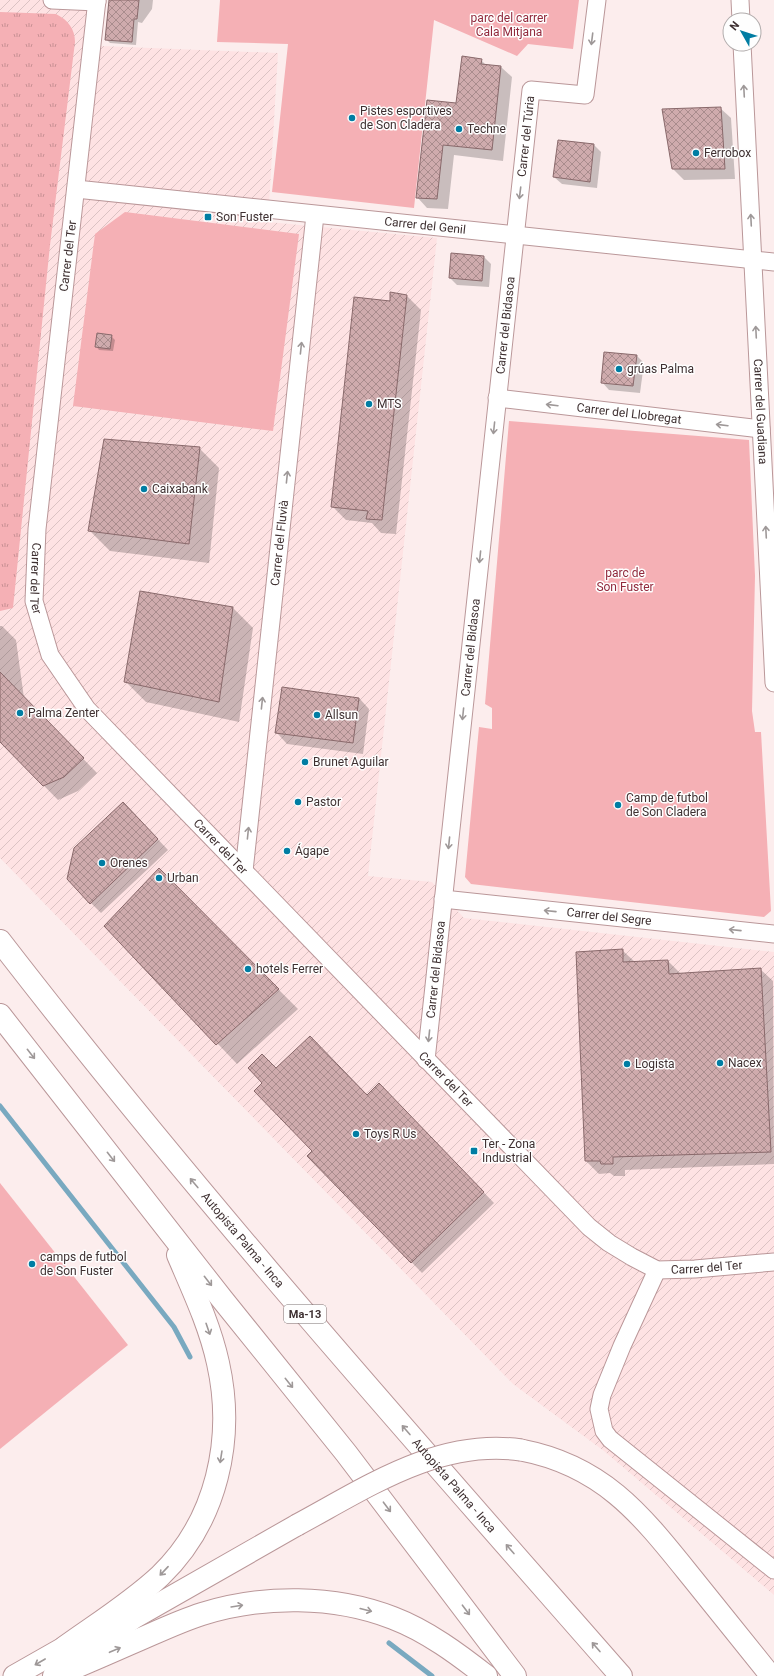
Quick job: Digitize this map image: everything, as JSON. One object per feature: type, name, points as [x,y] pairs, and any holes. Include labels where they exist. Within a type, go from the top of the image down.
[{"type":"highway","name":"Autopista Palma - Inca","points":[[0,941],[172,1157],[281,1287],[622,1676]]},
{"type":"highway","points":[[0,1015],[346,1453],[515,1676]]},
{"type":"highway","points":[[65,1647],[134,1598],[164,1571],[192,1535],[203,1516],[216,1483],[223,1442],[224,1421],[224,1400],[218,1362],[201,1308],[167,1228]]},
{"type":"highway","points":[[52,1676],[198,1616],[226,1608],[280,1600],[308,1601],[346,1606],[376,1612],[395,1618],[432,1638],[486,1676]]},
{"type":"street","points":[[52,0],[97,1]]},
{"type":"street","name":"Carrer del Túria","points":[[515,236],[531,90],[585,95],[597,0]]},
{"type":"street","points":[[740,0],[741,12]]},
{"type":"street","name":"Carrer del Ter","points":[[97,1],[37,529],[34,601],[50,655],[87,709],[589,1227],[609,1243],[657,1270],[695,1269],[774,1262]]},
{"type":"street","points":[[742,52],[753,259]]},
{"type":"street","name":"Carrer del Genil","points":[[76,189],[774,262]]},
{"type":"street","name":"Carrer del Fluvià","points":[[244,872],[315,215]]},
{"type":"street","name":"Carrer del Bidasoa","points":[[426,1060],[515,236]]},
{"type":"street","name":"Carrer del Guadiana","points":[[753,259],[761,429],[768,465],[774,683]]},
{"type":"street","name":"Carrer del Llobregat","points":[[497,398],[761,429]]},
{"type":"street","name":"Carrer del Segre","points":[[443,899],[774,934]]},
{"type":"street","points":[[657,1270],[622,1346],[602,1395],[599,1409],[604,1431],[610,1439],[774,1570]]},
{"type":"street","points":[[52,1676],[134,1618],[374,1483],[427,1460],[453,1452],[479,1448],[504,1448],[521,1450],[546,1456],[580,1470],[602,1482],[624,1500],[650,1527],[771,1676]]},
{"type":"street","points":[[14,1676],[65,1647],[134,1618]]},
{"type":"shaded area","name":"Son Fuster","points":[[0,0],[101,0],[101,46],[278,53],[268,222],[437,238],[368,876],[432,882],[464,918],[774,952],[774,1595],[604,1451],[513,1384],[0,858]]},
{"type":"green space","name":"Pistes esportives de Son Cladera","points":[[220,0],[579,0],[573,49],[528,44],[517,56],[434,20],[414,208],[272,192],[288,44],[217,42]]},
{"type":"green space","points":[[0,12],[56,14],[70,25],[74,33],[75,42],[50,245],[13,608],[0,611]]},
{"type":"green space","points":[[125,212],[299,234],[273,431],[73,406],[95,234]]},
{"type":"green space","name":"parc de Son Fuster","points":[[509,421],[749,440],[755,576],[752,711],[755,732],[761,732],[771,911],[764,917],[471,884],[465,877],[479,727],[492,729],[492,708],[485,704]]},
{"type":"green space","name":"camps de futbol de Son Fuster","points":[[0,1183],[128,1345],[0,1449]]},
{"type":"building","points":[[109,0],[139,0],[137,19],[134,19],[132,42],[105,40]]},
{"type":"building","name":"Techne","points":[[462,56],[482,59],[481,64],[501,66],[492,150],[443,145],[437,199],[416,198],[427,100],[456,103]]},
{"type":"building","name":"Ferrobox","points":[[721,107],[725,169],[672,169],[662,109]]},
{"type":"building","points":[[558,140],[594,144],[590,182],[553,177]]},
{"type":"building","points":[[451,253],[484,256],[482,281],[449,278]]},
{"type":"building","name":"MTS","points":[[390,292],[407,295],[382,520],[366,519],[368,511],[331,507],[354,297],[390,301]]},
{"type":"building","points":[[97,333],[112,335],[110,349],[95,347]]},
{"type":"building","name":"grúas Palma","points":[[604,352],[637,355],[633,386],[601,383]]},
{"type":"building","points":[[104,439],[200,447],[189,544],[88,531]]},
{"type":"building","points":[[140,591],[233,607],[219,702],[124,682]]},
{"type":"building","name":"Palma Zenter","points":[[0,672],[84,758],[64,777],[43,786],[0,742]]},
{"type":"building","name":"Allsun","points":[[282,687],[359,698],[353,743],[275,733]]},
{"type":"building","name":"Orenes","points":[[123,802],[158,839],[90,904],[67,879],[74,848]]},
{"type":"building","points":[[159,868],[279,989],[216,1045],[104,926]]},
{"type":"building","points":[[623,949],[623,962],[668,960],[669,974],[761,968],[771,1152],[613,1157],[613,1164],[601,1164],[600,1161],[585,1161],[576,952]]},
{"type":"building","points":[[310,1036],[367,1095],[379,1083],[484,1192],[411,1263],[307,1156],[312,1151],[254,1091],[262,1083],[248,1068],[262,1054],[276,1068]]},
{"type":"waterway","points":[[0,1106],[174,1327],[190,1357]]},
{"type":"waterway","points":[[389,1643],[432,1676]]},
{"type":"place","name":"Pistes esportives de Son Cladera","points":[[352,118]]},
{"type":"place","name":"Techne","points":[[459,129]]},
{"type":"place","name":"Ferrobox","points":[[696,153]]},
{"type":"place","name":"Son Fuster","points":[[208,217]]},
{"type":"place","name":"grúas Palma","points":[[619,369]]},
{"type":"place","name":"MTS","points":[[369,404]]},
{"type":"place","name":"Caixabank","points":[[144,489]]},
{"type":"place","name":"Palma Zenter","points":[[20,713]]},
{"type":"place","name":"Allsun","points":[[317,715]]},
{"type":"place","name":"Brunet Aguilar","points":[[305,762]]},
{"type":"place","name":"Pastor","points":[[298,802]]},
{"type":"place","name":"Camp de futbol de Son Cladera","points":[[618,805]]},
{"type":"place","name":"Ágape","points":[[287,851]]},
{"type":"place","name":"Orenes","points":[[102,863]]},
{"type":"place","name":"Urban","points":[[159,878]]},
{"type":"place","name":"hotels Ferrer","points":[[248,969]]},
{"type":"place","name":"Nacex","points":[[720,1063]]},
{"type":"place","name":"Logista","points":[[627,1064]]},
{"type":"place","name":"Toys R Us","points":[[356,1134]]},
{"type":"place","name":"Ter - Zona Industrial","points":[[474,1151]]},
{"type":"place","name":"camps de futbol de Son Fuster","points":[[32,1264]]},
{"type":"park label","name":"parc del carrer Cala Mitjana","points":[[509,25]]}]
